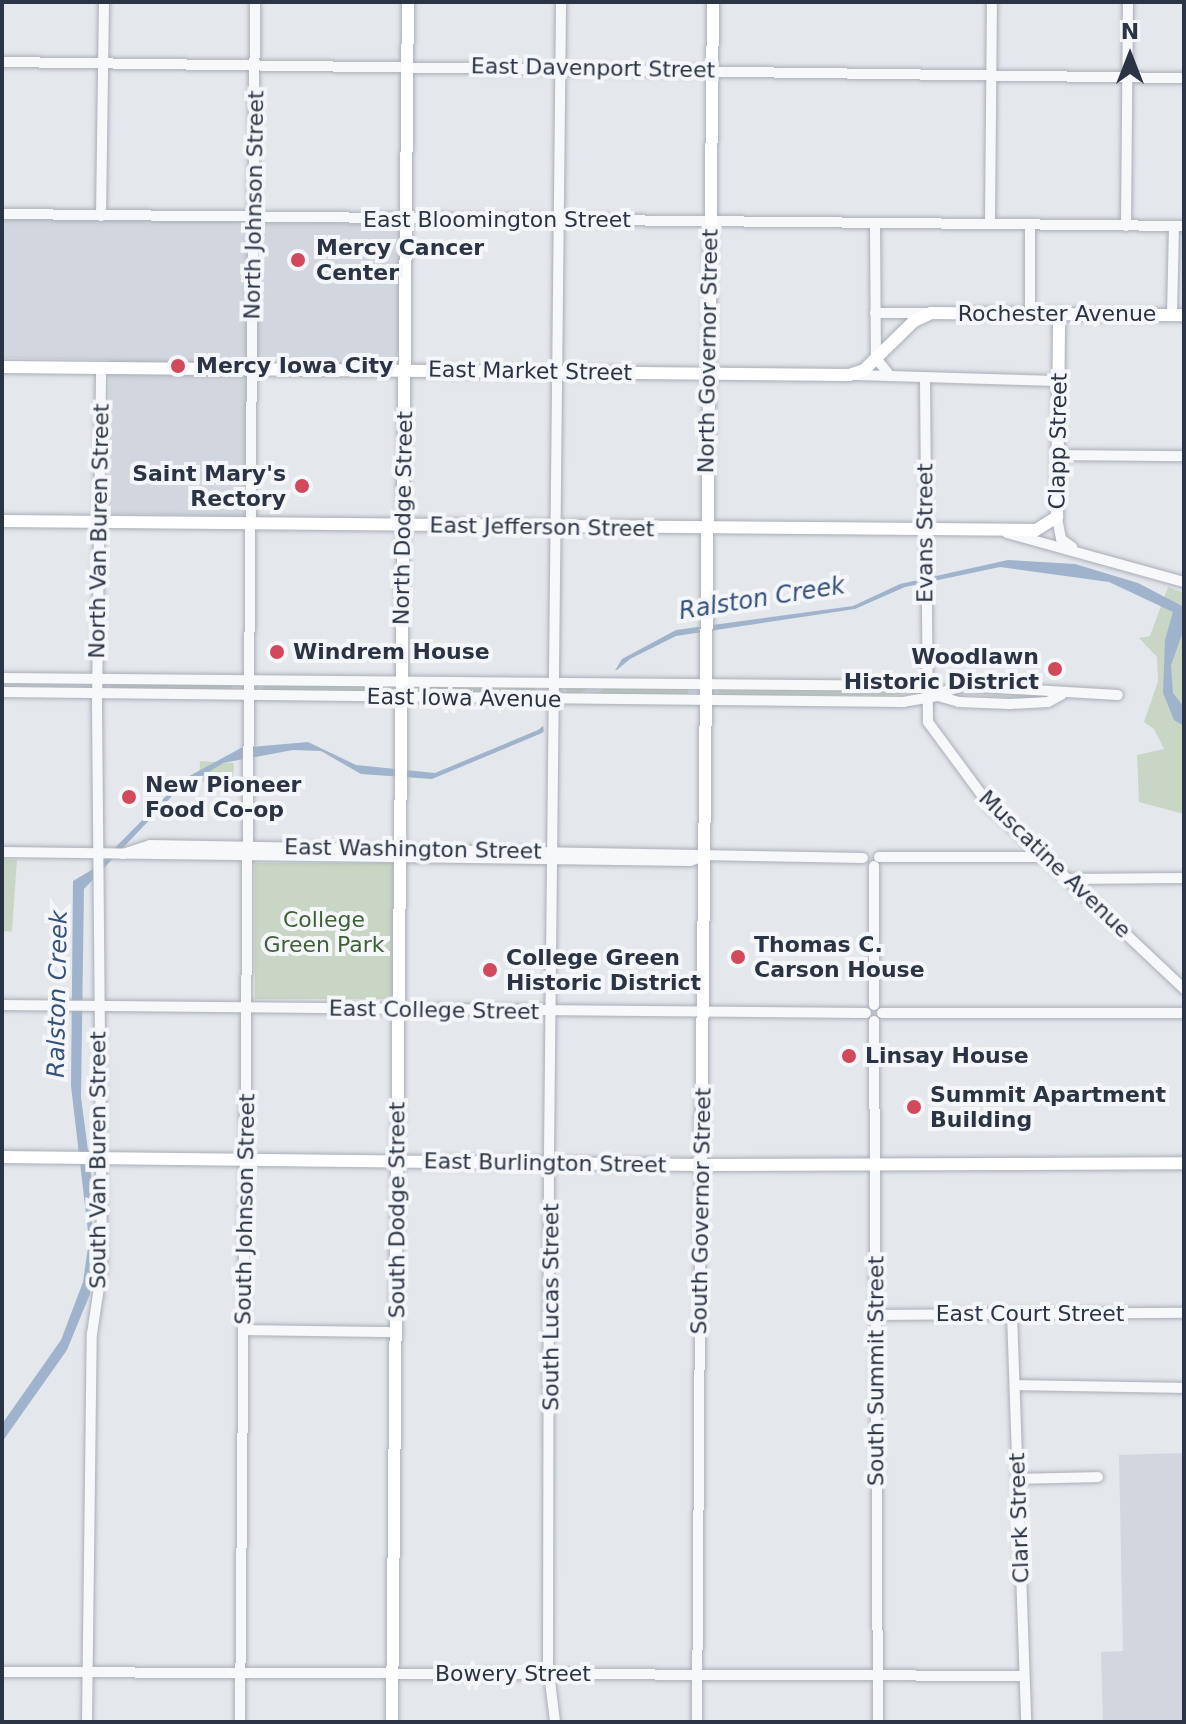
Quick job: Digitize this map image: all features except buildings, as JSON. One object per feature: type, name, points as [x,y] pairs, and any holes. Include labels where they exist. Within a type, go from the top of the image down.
[{"type":"main road","name":"North Dodge Street","points":[[401,697],[408,2]]},
{"type":"main road","name":"North Governor Street","points":[[705,701],[713,2]]},
{"type":"main road","name":"Rochester Avenue","points":[[849,375],[876,360],[914,321],[931,313],[1178,314]]},
{"type":"main road","name":"Clapp Street","points":[[1057,518],[1059,314]]},
{"type":"main road","name":"East Market Street","points":[[2,367],[849,375]]},
{"type":"main road","name":"East Jefferson Street","points":[[2,521],[985,531],[1036,530],[1057,518]]},
{"type":"main road","name":"South Dodge Street","points":[[392,1722],[401,697]]},
{"type":"main road","name":"South Governor Street","points":[[701,1165],[705,701]]},
{"type":"main road","name":"East Burlington Street","points":[[2,1157],[701,1165],[1184,1163]]},
{"type":"street","points":[[101,216],[104,2]]},
{"type":"street","name":"North Johnson Street","points":[[250,696],[255,2]]},
{"type":"street","name":"South Lucas Street","points":[[555,1722],[550,1674],[550,1011],[561,2]]},
{"type":"street","points":[[990,224],[992,2]]},
{"type":"street","points":[[1126,226],[1128,2]]},
{"type":"street","name":"East Davenport Street","points":[[2,62],[991,72],[1184,78]]},
{"type":"street","name":"East Bloomington Street","points":[[2,214],[1179,226]]},
{"type":"street","points":[[875,224],[876,360],[882,371],[904,378]]},
{"type":"street","points":[[1030,224],[1030,314]]},
{"type":"street","points":[[1178,314],[1179,226]]},
{"type":"street","name":"Rochester Avenue","points":[[875,313],[931,313]]},
{"type":"street","name":"North Van Buren Street","points":[[97,694],[101,367]]},
{"type":"street","name":"East Market Street","points":[[849,375],[925,380],[1059,381]]},
{"type":"street","name":"Evans Street","points":[[925,380],[925,686]]},
{"type":"street","points":[[1058,455],[1184,456]]},
{"type":"street","name":"Clapp Street","points":[[1057,518],[1061,539],[1085,552]]},
{"type":"street","name":"East Jefferson Street","points":[[985,531],[1085,552],[1184,582]]},
{"type":"street","name":"East Iowa Avenue","points":[[2,678],[925,686],[939,693],[963,686],[1061,695]]},
{"type":"street","name":"Muscatine Avenue","points":[[925,686],[925,702],[936,736],[990,806],[1184,989]]},
{"type":"street","name":"East Iowa Avenue","points":[[2,692],[925,702],[938,696],[970,703],[1034,703],[1061,695]]},
{"type":"street","name":"South Van Buren Street","points":[[87,1722],[92,1334],[102,1267],[93,1158],[93,1006],[101,856],[97,694]]},
{"type":"street","points":[[1061,695],[1118,695]]},
{"type":"street","name":"South Johnson Street","points":[[240,1722],[250,696]]},
{"type":"street","name":"East Washington Street","points":[[2,852],[101,856],[123,854],[150,845],[249,852],[863,858],[876,862]]},
{"type":"street","points":[[876,862],[1043,857]]},
{"type":"street","name":"South Summit Street","points":[[876,862],[878,1722]]},
{"type":"street","points":[[1067,879],[1184,878]]},
{"type":"street","name":"East College Street","points":[[7,1005],[702,1013],[1184,1013]]},
{"type":"street","name":"South Governor Street","points":[[697,1722],[701,1165]]},
{"type":"street","name":"East Court Street","points":[[876,1315],[1184,1313]]},
{"type":"street","name":"Clark Street","points":[[1012,1314],[1026,1722]]},
{"type":"street","points":[[244,1330],[396,1332]]},
{"type":"street","points":[[1015,1385],[1184,1388]]},
{"type":"street","points":[[1018,1479],[1098,1477]]},
{"type":"street","name":"Bowery Street","points":[[2,1672],[1024,1676]]},
{"type":"shaded area","name":"Mercy Iowa City","points":[[2,217],[403,224],[401,367],[247,365],[244,516],[107,514],[110,360],[2,358]]},
{"type":"shaded area","points":[[1184,1453],[1184,1722],[1103,1722],[1101,1652],[1123,1651],[1119,1455]]},
{"type":"green space","points":[[1168,587],[1184,593],[1184,814],[1139,802],[1137,755],[1164,749],[1154,729],[1144,722],[1158,681],[1157,657],[1139,638],[1150,636]]},
{"type":"green space","points":[[111,684],[232,684],[232,691],[111,689]]},
{"type":"green space","points":[[264,684],[384,686],[384,691],[263,690]]},
{"type":"green space","points":[[415,685],[536,687],[536,692],[415,692]]},
{"type":"green space","points":[[567,687],[688,689],[688,694],[567,694]]},
{"type":"green space","points":[[719,688],[902,688],[902,695],[719,695]]},
{"type":"green space","points":[[200,761],[234,763],[233,783],[199,781]]},
{"type":"green space","points":[[2,859],[17,860],[12,932],[2,931]]},
{"type":"green space","name":"College Green Park","points":[[255,863],[393,863],[393,999],[255,999]]},
{"type":"water","name":"Ralston Creek","points":[[1008,560],[1075,564],[1138,583],[1184,607],[1184,629],[1171,665],[1173,693],[1184,707],[1184,726],[1174,720],[1163,693],[1165,640],[1173,612],[1109,582],[1000,567],[905,587],[855,609],[676,636],[630,659],[542,733],[432,779],[361,774],[321,751],[293,750],[223,763],[174,794],[84,889],[81,1097],[93,1189],[90,1294],[67,1350],[2,1442],[2,1424],[61,1340],[83,1282],[89,1240],[71,1086],[73,881],[95,868],[182,780],[241,748],[308,742],[356,765],[435,773],[538,730],[616,669],[622,659],[676,630],[853,606],[900,584]]},
{"type":"pier","points":[[612,670],[628,670],[544,736],[543,721]]},
{"type":"place","name":"Mercy Cancer Center","points":[[298,260]]},
{"type":"place","name":"Mercy Iowa City","points":[[178,366]]},
{"type":"place","name":"Saint Mary's Rectory","points":[[302,486]]},
{"type":"place","name":"Windrem House","points":[[277,652]]},
{"type":"place","name":"Woodlawn Historic District","points":[[1055,669]]},
{"type":"place","name":"New Pioneer Food Co-op","points":[[129,797]]},
{"type":"place","name":"Thomas C. Carson House","points":[[738,957]]},
{"type":"place","name":"College Green Historic District","points":[[490,970]]},
{"type":"place","name":"Linsay House","points":[[849,1056]]},
{"type":"place","name":"Summit Apartment Building","points":[[914,1107]]}]
